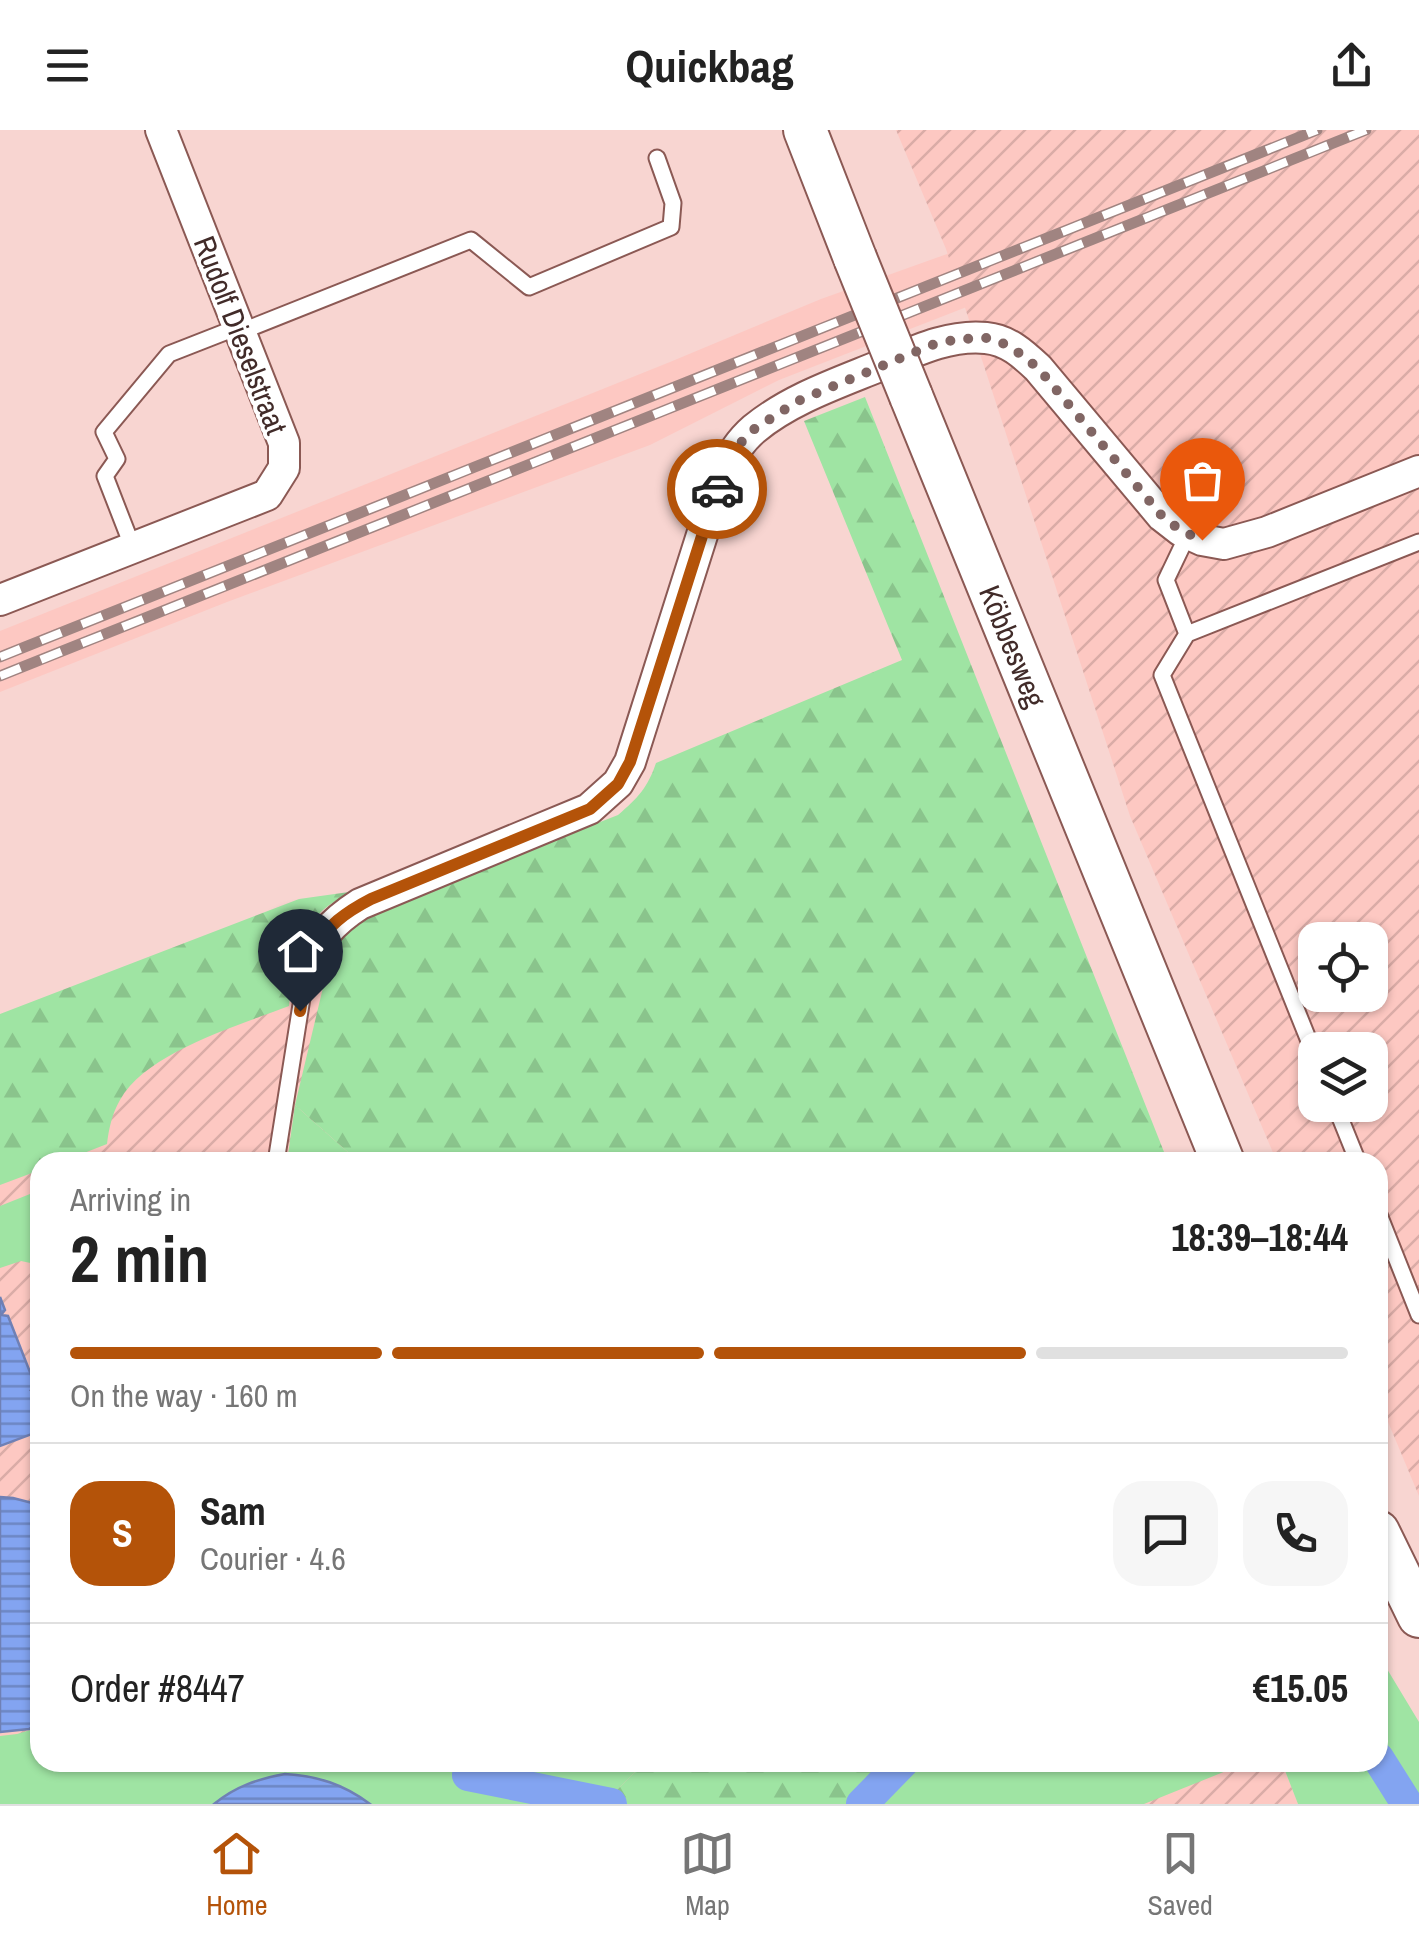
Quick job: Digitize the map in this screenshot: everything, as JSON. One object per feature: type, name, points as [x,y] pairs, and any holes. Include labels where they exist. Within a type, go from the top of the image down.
[{"type":"main road","name":"Köbbesweg","points":[[805,130],[1219,1152]]},
{"type":"main road","points":[[1388,1552],[1419,1616]]},
{"type":"street","name":"Rudolf Dieselstraat","points":[[0,600],[267,495],[284,468],[284,443],[161,130]]},
{"type":"street","points":[[306,973],[311,956],[340,916],[360,904],[590,809],[618,784],[630,762],[722,472],[734,450],[753,430],[798,401],[932,345],[978,338],[1000,340],[1038,368],[1162,516],[1188,534],[1224,544],[1247,539],[1419,471]]},
{"type":"lane","points":[[133,548],[105,476],[117,459],[104,432],[169,354],[471,240],[528,287],[671,228],[673,203],[657,158]]},
{"type":"lane","points":[[1187,634],[1166,580],[1188,534]]},
{"type":"lane","points":[[1305,1032],[1162,675],[1187,634],[1419,542]]},
{"type":"lane","points":[[278,1152],[306,973]]},
{"type":"lane","points":[[1342,1122],[1354,1152]]},
{"type":"lane","points":[[1388,1237],[1419,1315]]},
{"type":"shaded area","points":[[896,130],[1419,130],[1419,1496],[1388,1422],[1388,1152],[1273,1152],[1130,816],[946,249]]},
{"type":"shaded area","points":[[1048,218],[1121,247],[779,380],[650,445],[227,602],[0,692],[0,631],[821,299]]},
{"type":"shaded area","points":[[338,985],[422,1152],[30,1152],[30,1772],[651,1772],[618,1804],[0,1804],[0,1173],[112,1090],[161,1047]]},
{"type":"shaded area","points":[[899,1772],[1286,1772],[1298,1804],[867,1804]]},
{"type":"green space","points":[[865,397],[1164,1152],[348,1152],[295,1105],[331,954],[361,920],[431,888],[618,815],[641,792],[656,763],[902,660],[804,421]]},
{"type":"green space","points":[[349,892],[323,910],[307,930],[297,955],[289,1006],[196,1042],[150,1068],[120,1100],[107,1144],[87,1152],[30,1152],[30,1174],[0,1185],[0,1014],[299,899]]},
{"type":"green space","points":[[295,1105],[348,1152],[288,1152]]},
{"type":"green space","points":[[30,1194],[30,1263],[21,1261],[0,1268],[0,1206]]},
{"type":"green space","points":[[1388,1671],[1419,1722],[1419,1804],[1298,1804],[1286,1772],[1388,1772]]},
{"type":"green space","points":[[30,1730],[30,1772],[635,1772],[603,1804],[0,1804],[0,1736]]},
{"type":"green space","points":[[634,1772],[900,1772],[867,1804],[603,1804]]},
{"type":"green space","points":[[900,1772],[1224,1772],[1144,1804],[867,1804]]},
{"type":"water","points":[[0,1297],[5,1310],[1,1315],[8,1316],[30,1372],[30,1435],[0,1446]]},
{"type":"water","points":[[0,1497],[30,1502],[30,1729],[0,1732]]},
{"type":"water","points":[[285,1774],[330,1782],[370,1804],[214,1804],[248,1784]]},
{"type":"waterway","points":[[862,1804],[893,1772]]},
{"type":"waterway","points":[[1387,1772],[1407,1804]]},
{"type":"waterway","points":[[468,1775],[611,1804]]},
{"type":"railway","points":[[0,657],[1317,130]]},
{"type":"railway","points":[[0,676],[1366,130]]},
{"type":"way so far","points":[[717,489],[734,450],[753,430],[798,401],[932,345],[988,338],[1010,346],[1038,368],[1162,516],[1202,540]]},
{"type":"route","points":[[300,1011],[311,956],[340,916],[371,899],[590,809],[618,784],[630,762],[717,489]]}]
